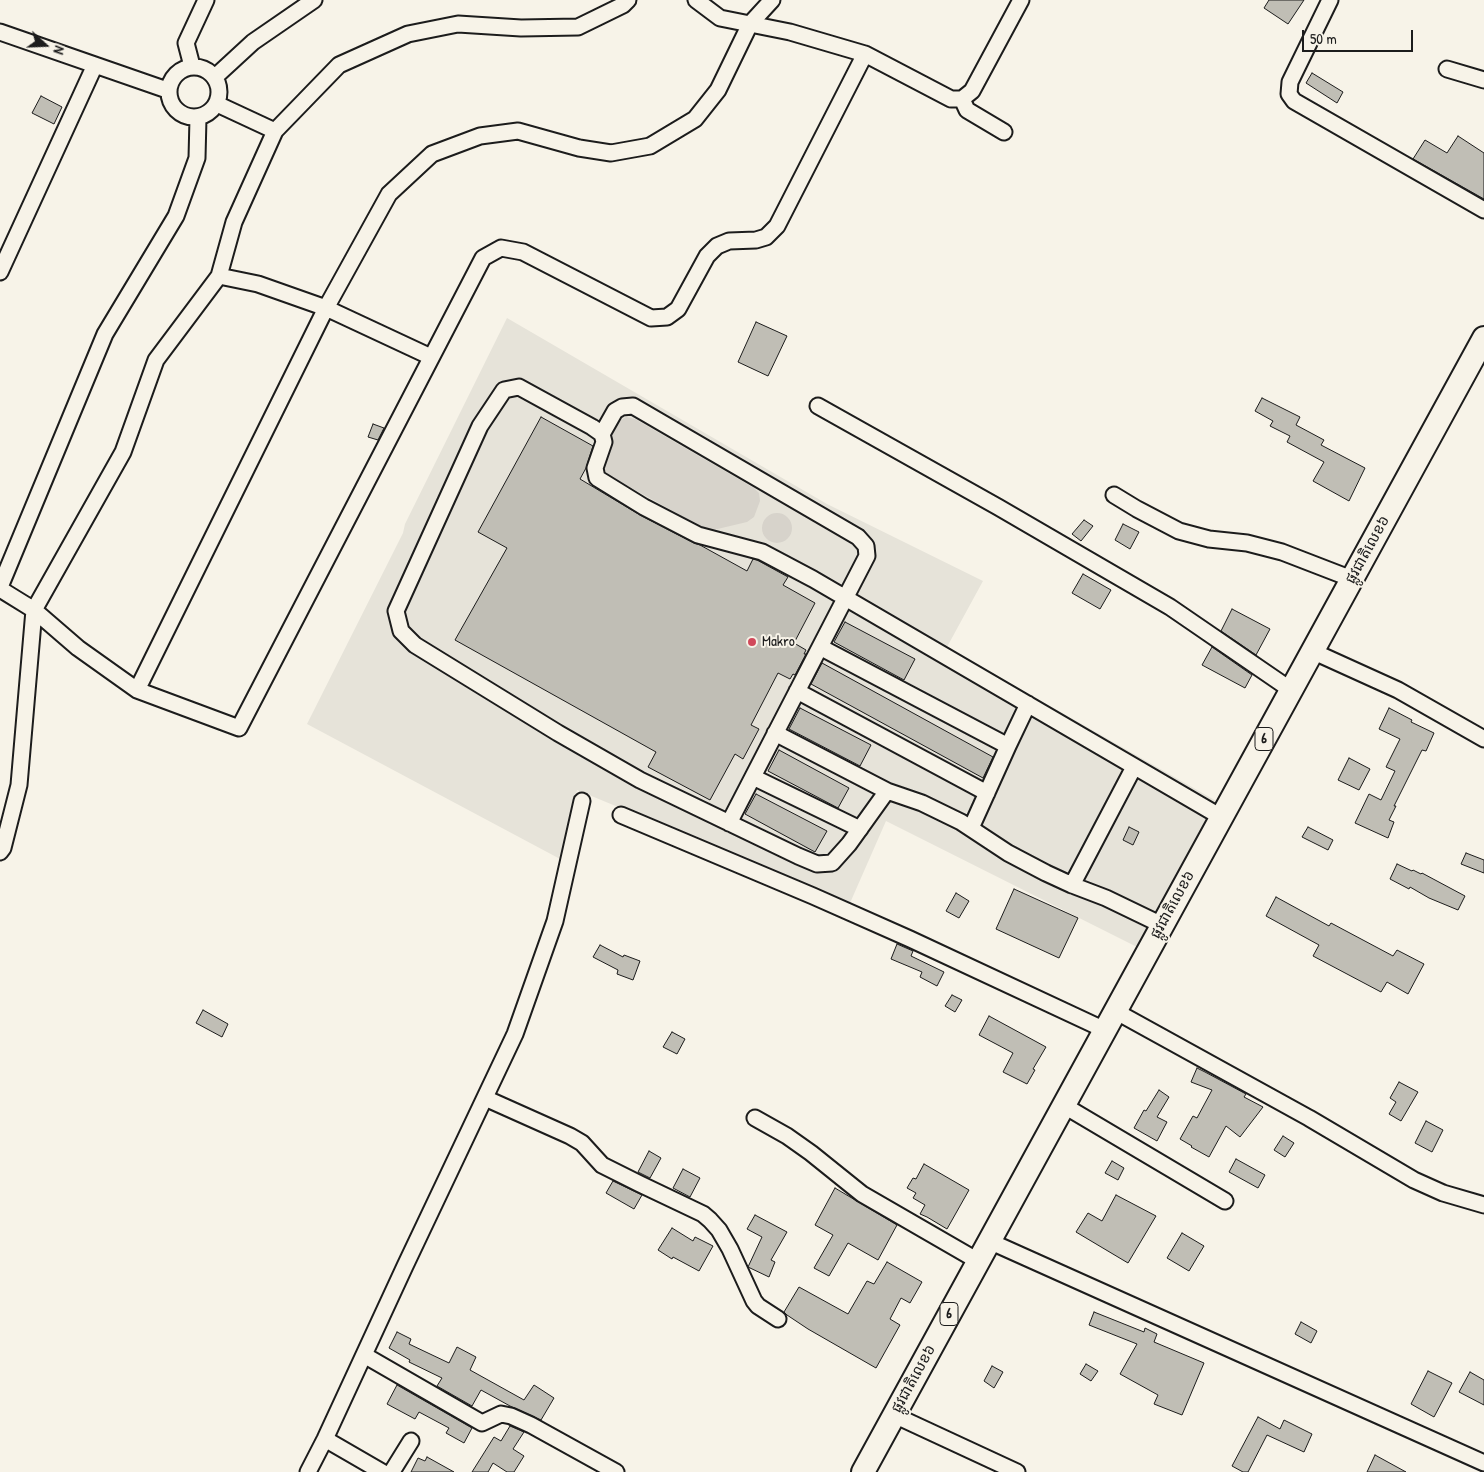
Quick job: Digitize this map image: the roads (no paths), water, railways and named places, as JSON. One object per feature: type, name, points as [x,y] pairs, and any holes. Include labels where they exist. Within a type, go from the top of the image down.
[{"type":"highway","name":"ផ្លូវជាតិលេខ៦","points":[[863,1472],[1484,338]]},
{"type":"street","points":[[192,66],[186,43],[206,0]]},
{"type":"street","points":[[215,78],[253,42],[314,0]]},
{"type":"street","points":[[0,852],[3,848],[19,785],[34,610],[123,452],[156,360],[218,276],[234,222],[275,131],[339,65],[408,34],[458,24],[522,28],[578,27],[623,5],[628,0]]},
{"type":"street","points":[[696,0],[720,18],[790,32],[865,54],[951,99],[962,99],[972,91],[1021,0]]},
{"type":"street","points":[[137,690],[326,308],[389,194],[432,154],[480,136],[518,132],[579,148],[611,153],[650,146],[696,119],[718,90],[750,24],[772,0]]},
{"type":"street","points":[[1330,0],[1290,82],[1289,94],[1294,101],[1484,210]]},
{"type":"street","points":[[0,32],[167,90]]},
{"type":"street","points":[[198,118],[197,158],[176,216],[105,334],[0,588],[34,610],[78,648],[137,690],[239,728],[483,258],[501,248],[523,252],[651,318],[667,317],[678,309],[708,256],[716,246],[729,241],[756,240],[766,237],[777,226],[865,54]]},
{"type":"street","points":[[0,272],[95,65]]},
{"type":"street","points":[[192,66],[205,69],[215,78],[219,90],[217,104],[209,113],[198,118],[182,116],[171,105],[167,90],[175,73],[192,66]]},
{"type":"street","points":[[1447,69],[1484,80]]},
{"type":"street","points":[[962,99],[967,110],[1004,132]]},
{"type":"street","points":[[217,104],[275,131]]},
{"type":"street","points":[[218,276],[258,284],[326,308],[431,357]]},
{"type":"street","points":[[602,434],[518,387],[504,390],[480,426],[396,611],[401,631],[415,645],[558,733],[640,780],[817,864],[832,863],[860,829],[887,791]]},
{"type":"street","points":[[729,823],[846,598],[867,556],[866,546],[858,537],[633,406],[622,406],[615,411],[602,434],[604,442],[595,468],[597,478],[644,507],[698,535],[762,552],[813,579],[846,598],[1028,704],[1221,817]]},
{"type":"street","points":[[818,406],[998,507],[1170,607],[1291,690]]},
{"type":"street","points":[[1114,495],[1179,531],[1209,539],[1247,543],[1282,552],[1352,579]]},
{"type":"street","points":[[820,648],[1008,746]]},
{"type":"street","points":[[1312,651],[1398,690],[1484,739]]},
{"type":"street","points":[[797,691],[987,793]]},
{"type":"street","points":[[971,828],[1028,704]]},
{"type":"street","points":[[776,733],[887,791],[922,803],[961,822],[1008,854],[1162,925]]},
{"type":"street","points":[[1072,885],[1134,766]]},
{"type":"street","points":[[753,777],[860,829]]},
{"type":"street","points":[[308,1472],[515,1034],[555,921],[582,801]]},
{"type":"street","points":[[621,815],[910,939],[1110,1020],[1309,1118],[1414,1180],[1443,1193],[1484,1205]]},
{"type":"street","points":[[485,1098],[570,1136],[582,1143],[602,1164],[703,1214],[719,1230],[754,1301],[778,1320]]},
{"type":"street","points":[[1063,1105],[1225,1200]]},
{"type":"street","points":[[756,1118],[811,1153],[862,1194],[978,1261]]},
{"type":"street","points":[[989,1241],[1484,1463]]},
{"type":"street","points":[[364,1355],[482,1423],[501,1414],[511,1416],[616,1472]]},
{"type":"street","points":[[894,1415],[1018,1472]]},
{"type":"street","points":[[325,1439],[382,1472]]},
{"type":"street","points":[[391,1472],[411,1441]]},
{"type":"place","name":"Makro","points":[[752,642]]}]
